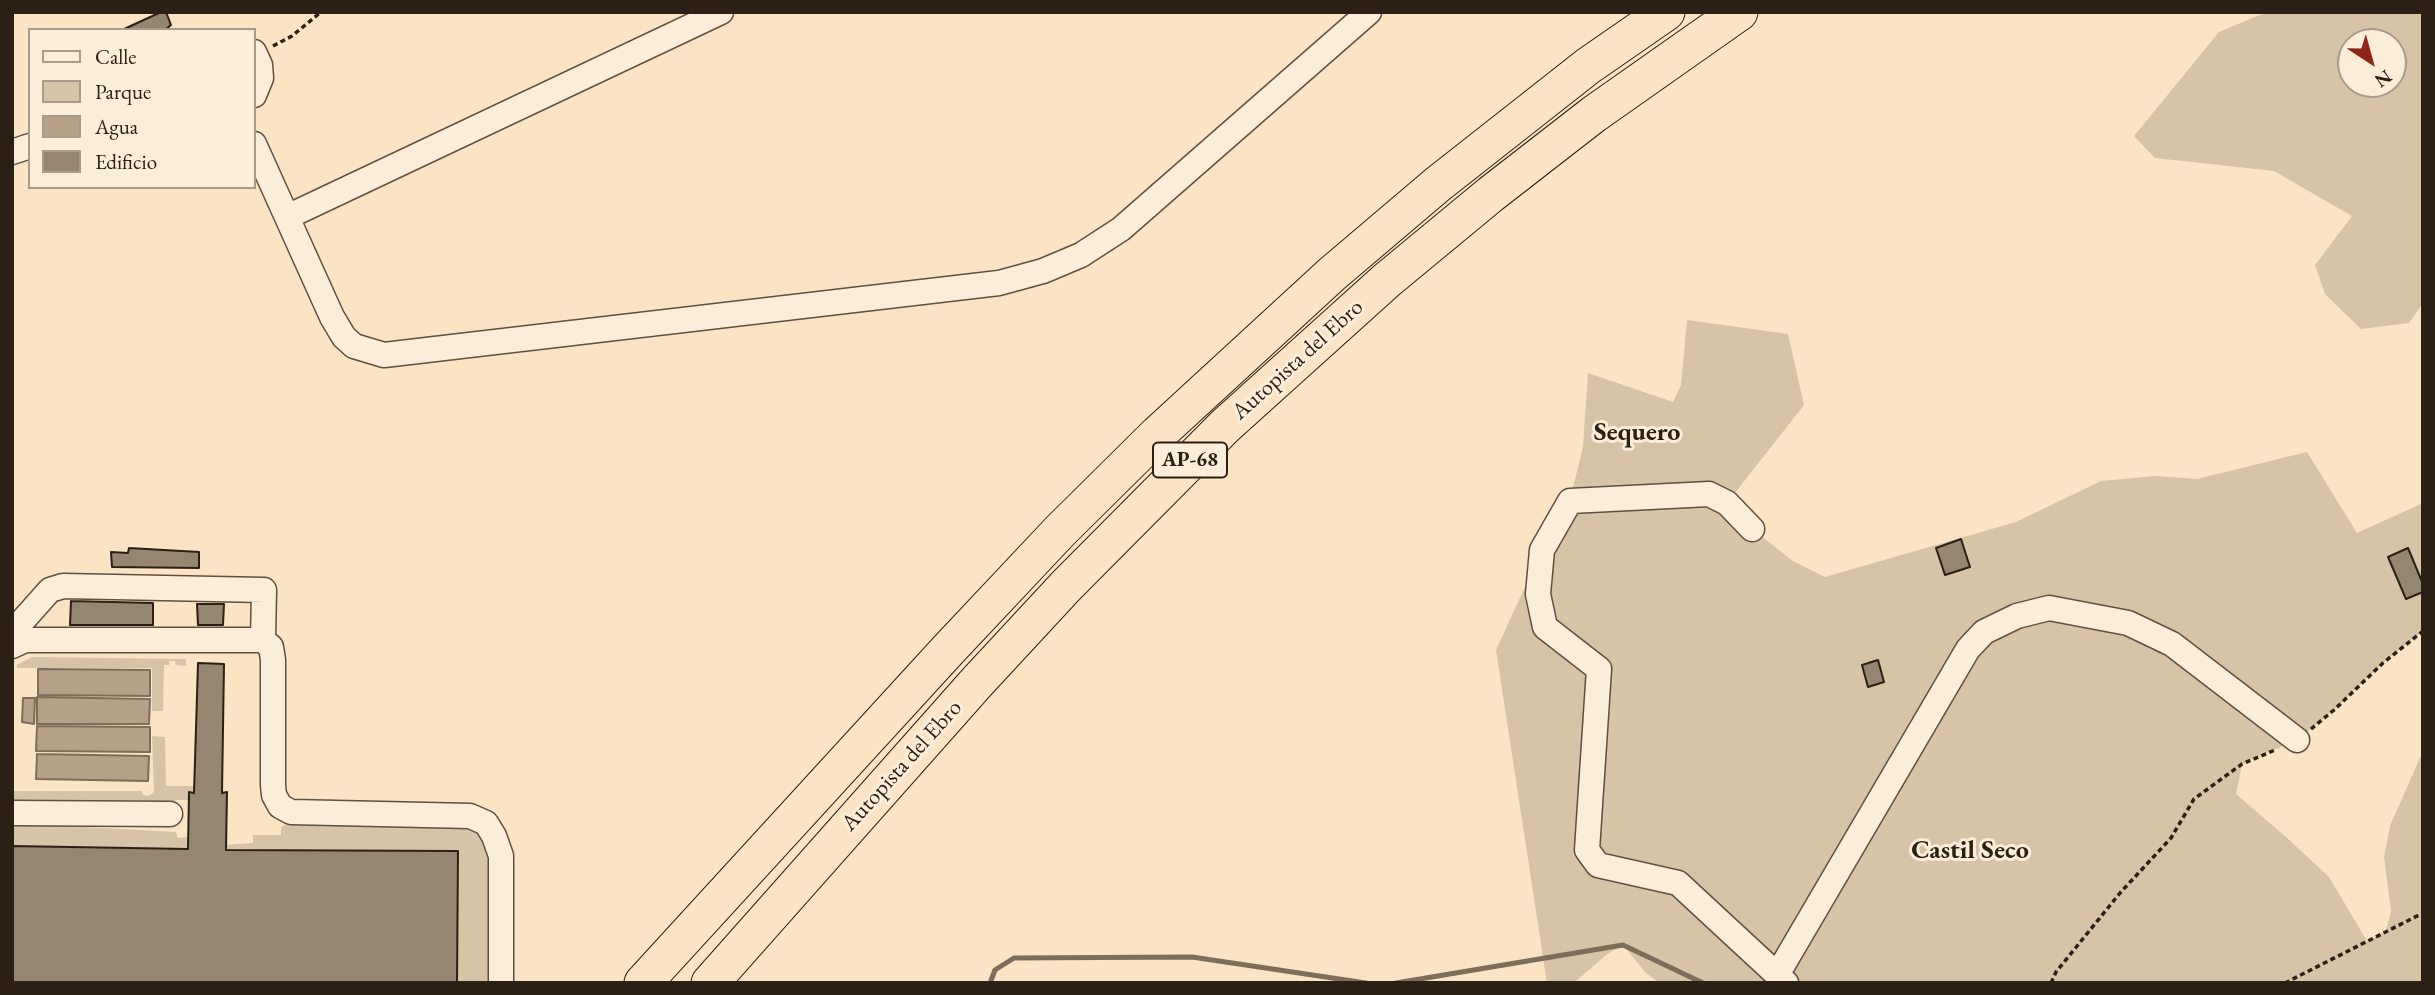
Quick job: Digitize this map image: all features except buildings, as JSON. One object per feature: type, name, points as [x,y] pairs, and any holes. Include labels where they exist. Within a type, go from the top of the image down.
[{"type":"highway","name":"Autopista del Ebro","points":[[643,983],[948,650],[1060,531],[1158,434],[1332,274],[1437,184],[1588,66],[1666,12]]},
{"type":"highway","name":"Autopista del Ebro","points":[[710,983],[1030,624],[1158,491],[1226,426],[1387,280],[1491,194],[1594,114],[1739,12]]},
{"type":"street","points":[[287,218],[721,12]]},
{"type":"street","points":[[256,148],[332,317],[344,337],[354,346],[384,355],[999,283],[1043,271],[1081,255],[1121,229],[1369,12]]},
{"type":"street","points":[[256,56],[261,78],[256,90]]},
{"type":"street","points":[[1752,529],[1727,503],[1709,494],[1570,500],[1542,550],[1538,594],[1545,627],[1599,670],[1587,850],[1598,866],[1678,883],[1781,979],[1968,649],[1984,632],[2017,616],[2049,608],[2128,624],[2172,644],[2297,740]]},
{"type":"street","points":[[12,638],[17,627],[50,590],[63,586],[264,590],[264,639],[271,648],[273,660],[273,785],[274,795],[280,806],[291,812],[470,816],[486,823],[501,856],[501,983]]},
{"type":"street","points":[[12,646],[25,640],[264,639]]},
{"type":"street","points":[[12,813],[170,814]]},
{"type":"path","points":[[256,51],[292,36],[321,12]]},
{"type":"path","points":[[2051,983],[2056,972],[2120,893],[2171,838],[2194,799],[2242,764],[2297,740],[2423,631]]},
{"type":"path","points":[[2285,983],[2423,913]]},
{"type":"green space","points":[[2267,12],[2423,12],[2423,303],[2409,323],[2361,329],[2325,294],[2315,265],[2352,216],[2274,171],[2155,158],[2134,136],[2219,32]]},
{"type":"green space","points":[[1687,320],[1788,334],[1804,405],[1727,503],[1752,529],[1793,561],[1825,577],[2016,522],[2101,481],[2156,476],[2197,479],[2307,452],[2357,533],[2423,503],[2423,631],[2297,740],[2242,764],[2236,794],[2329,877],[2367,941],[2386,931],[2391,911],[2384,857],[2390,826],[2423,751],[2423,983],[1659,983],[1645,972],[1623,945],[1606,955],[1574,983],[1547,983],[1496,650],[1542,550],[1570,501],[1583,446],[1588,373],[1673,402],[1681,385]]},
{"type":"green space","points":[[32,657],[186,659],[186,666],[176,665],[175,661],[164,665],[163,711],[152,711],[152,668],[17,668],[17,665]]},
{"type":"green space","points":[[152,736],[165,737],[166,786],[195,786],[194,793],[189,792],[189,800],[175,800],[175,805],[12,801],[12,791],[142,791],[143,795],[149,796],[154,792]]},
{"type":"green space","points":[[12,823],[176,832],[178,838],[188,837],[193,849],[12,846]]},
{"type":"green space","points":[[465,824],[476,829],[482,837],[491,860],[491,983],[457,983],[458,851],[223,850],[223,845],[253,843],[253,835],[281,835],[281,827],[285,825]]},
{"type":"water","points":[[38,669],[150,670],[150,696],[38,695]]},
{"type":"water","points":[[37,697],[150,699],[149,724],[37,724]]},
{"type":"water","points":[[23,698],[35,698],[34,724],[22,722]]},
{"type":"water","points":[[37,726],[150,727],[150,752],[36,751]]},
{"type":"water","points":[[37,754],[149,756],[148,781],[36,779]]},
{"type":"waterway","points":[[1396,983],[1623,945],[1703,983]]},
{"type":"waterway","points":[[990,983],[995,970],[1014,958],[1192,957],[1366,983]]},
{"type":"district","name":"Sequero","points":[[1637,433]]},
{"type":"district","name":"Castil Seco","points":[[1970,851]]}]
